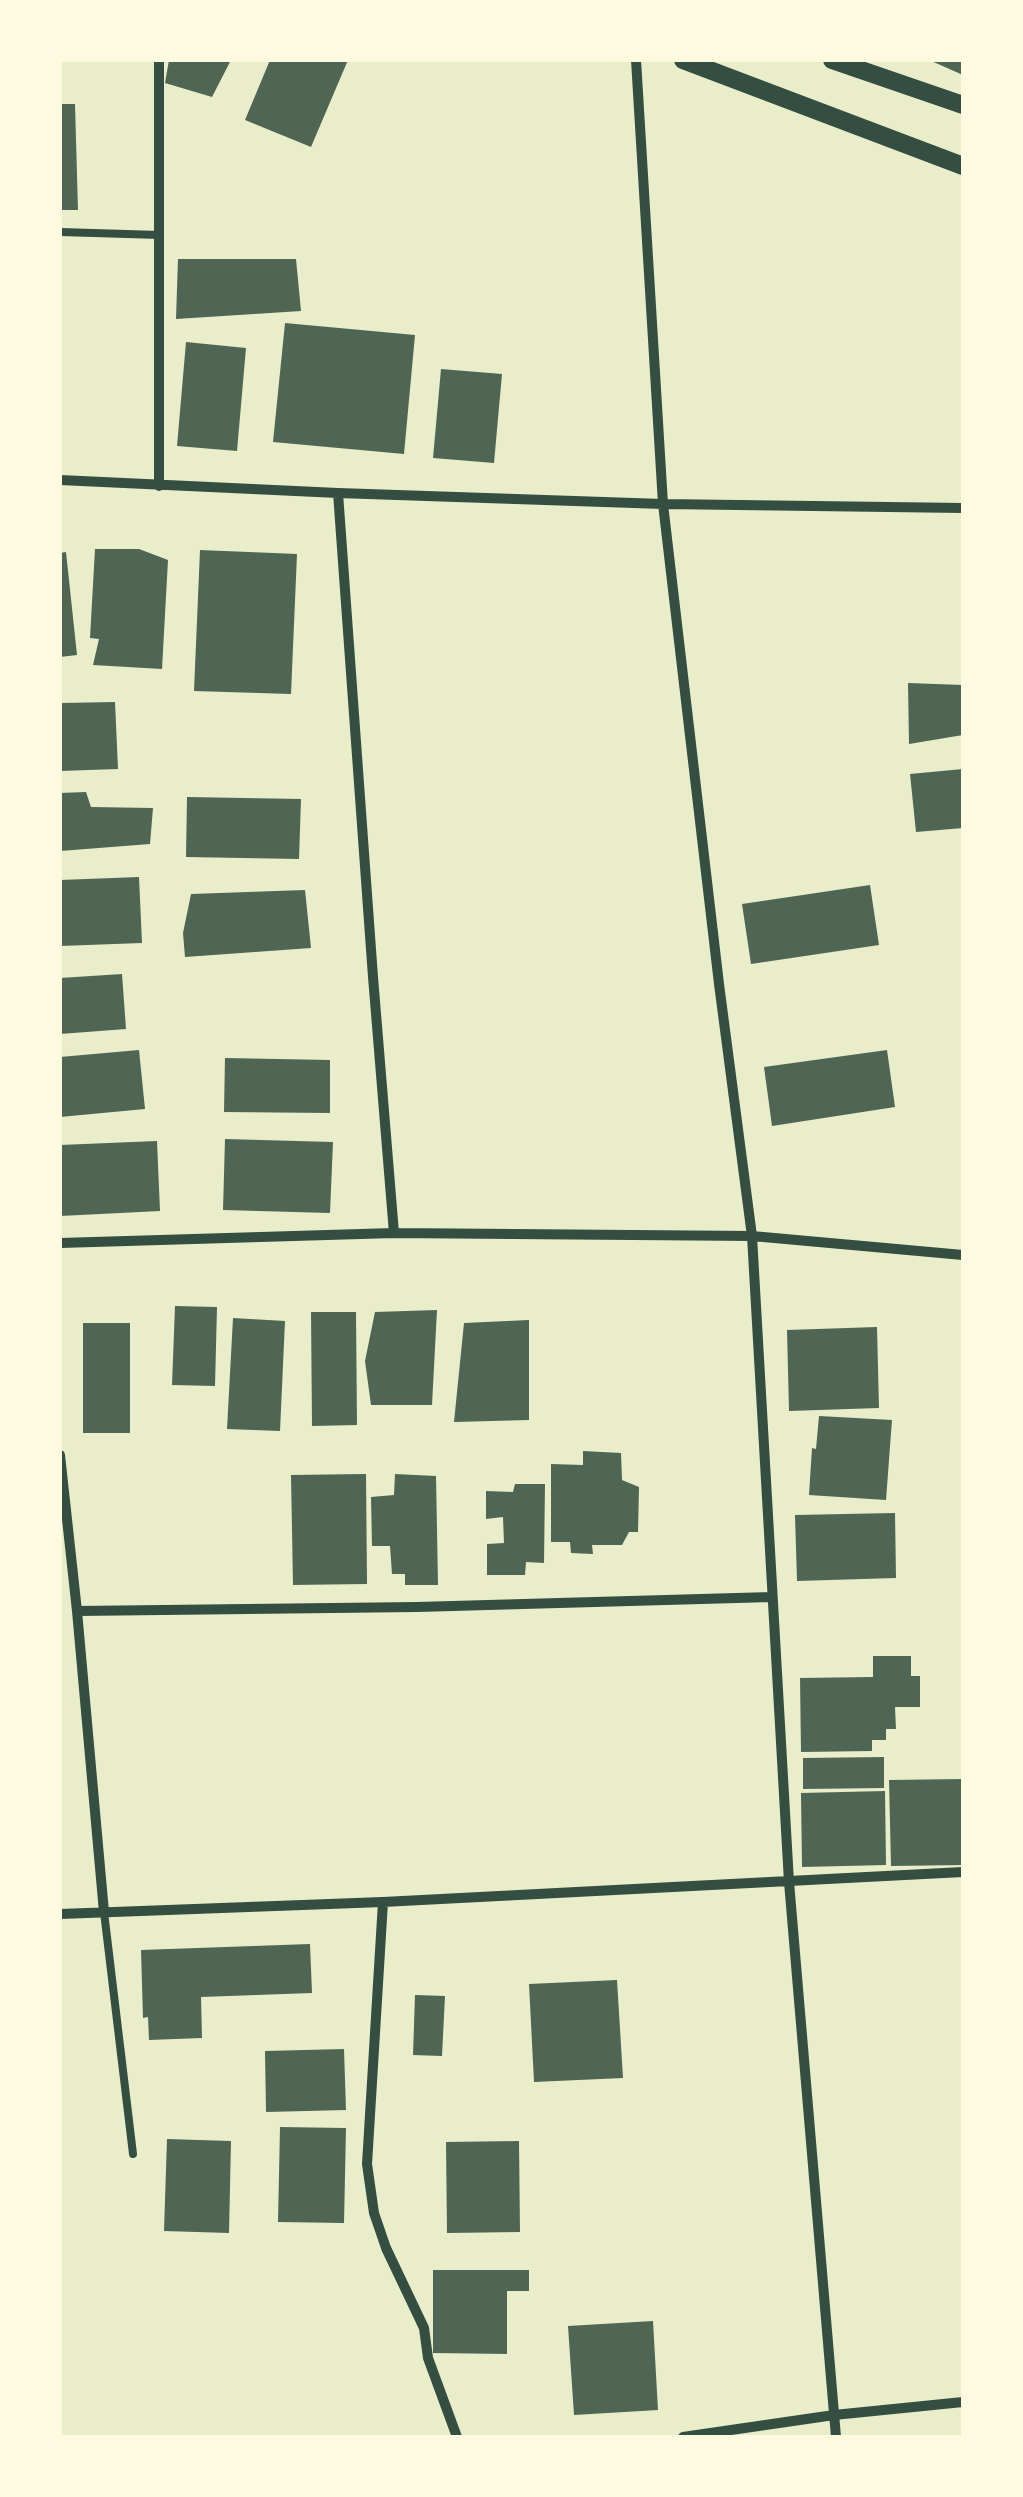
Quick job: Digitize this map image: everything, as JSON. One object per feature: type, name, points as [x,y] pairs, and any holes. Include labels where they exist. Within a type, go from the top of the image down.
[{"type":"street","points":[[159,486],[160,60]]},
{"type":"street","points":[[636,60],[663,504],[752,1236],[789,1882],[836,2437]]},
{"type":"street","points":[[683,60],[963,166]]},
{"type":"street","points":[[832,60],[963,105]]},
{"type":"street","points":[[60,480],[663,504],[963,508]]},
{"type":"street","points":[[338,493],[394,1233]]},
{"type":"street","points":[[60,1243],[394,1233],[752,1236],[963,1255]]},
{"type":"street","points":[[60,1455],[104,1912]]},
{"type":"street","points":[[77,1611],[772,1597]]},
{"type":"street","points":[[60,1914],[383,1902],[963,1872]]},
{"type":"street","points":[[383,1902],[367,2164],[374,2212],[386,2248],[424,2328],[428,2358],[457,2437]]},
{"type":"street","points":[[683,2437],[834,2415],[963,2402]]},
{"type":"lane","points":[[60,232],[160,235]]},
{"type":"lane","points":[[104,1912],[132,2154]]},
{"type":"building","points":[[169,60],[231,60],[212,97],[165,83]]},
{"type":"building","points":[[270,60],[348,60],[311,147],[245,120]]},
{"type":"building","points":[[929,60],[963,60],[963,75]]},
{"type":"building","points":[[60,104],[75,104],[78,210],[60,210]]},
{"type":"building","points":[[178,259],[296,259],[301,311],[176,319]]},
{"type":"building","points":[[285,323],[415,335],[404,454],[273,442]]},
{"type":"building","points":[[186,342],[246,348],[237,451],[177,446]]},
{"type":"building","points":[[441,369],[502,374],[494,463],[433,458]]},
{"type":"building","points":[[95,549],[139,549],[168,560],[162,669],[93,665],[99,639],[90,638]]},
{"type":"building","points":[[200,550],[297,554],[291,694],[194,691]]},
{"type":"building","points":[[66,552],[77,655],[60,657],[60,553]]},
{"type":"building","points":[[908,683],[963,685],[963,735],[909,744]]},
{"type":"building","points":[[115,702],[118,769],[60,771],[60,703]]},
{"type":"building","points":[[963,769],[963,828],[916,832],[910,774]]},
{"type":"building","points":[[86,792],[91,807],[153,808],[150,844],[60,851],[60,793]]},
{"type":"building","points":[[187,797],[301,799],[299,859],[186,857]]},
{"type":"building","points":[[139,877],[142,943],[60,946],[60,880]]},
{"type":"building","points":[[870,885],[879,945],[751,964],[742,904]]},
{"type":"building","points":[[305,890],[311,948],[185,957],[183,933],[191,894]]},
{"type":"building","points":[[122,974],[126,1029],[60,1034],[60,978]]},
{"type":"building","points":[[139,1050],[145,1109],[60,1117],[60,1057]]},
{"type":"building","points":[[887,1050],[895,1107],[772,1126],[764,1067]]},
{"type":"building","points":[[225,1058],[330,1060],[330,1113],[224,1112]]},
{"type":"building","points":[[225,1139],[333,1142],[330,1213],[223,1210]]},
{"type":"building","points":[[157,1141],[160,1211],[60,1216],[60,1145]]},
{"type":"building","points":[[175,1306],[217,1307],[215,1386],[172,1385]]},
{"type":"building","points":[[437,1310],[432,1405],[371,1405],[365,1361],[375,1312]]},
{"type":"building","points":[[311,1312],[356,1312],[357,1425],[312,1426]]},
{"type":"building","points":[[233,1318],[285,1321],[280,1431],[227,1429]]},
{"type":"building","points":[[529,1320],[529,1420],[454,1422],[464,1323]]},
{"type":"building","points":[[83,1323],[130,1323],[130,1433],[83,1433]]},
{"type":"building","points":[[877,1327],[879,1408],[789,1411],[787,1330]]},
{"type":"building","points":[[819,1416],[892,1420],[886,1500],[809,1495]]},
{"type":"building","points":[[583,1451],[621,1453],[622,1480],[639,1487],[638,1532],[629,1532],[622,1545],[592,1545],[593,1554],[571,1553],[570,1542],[551,1542],[551,1464],[583,1465]]},
{"type":"building","points":[[366,1474],[367,1584],[293,1585],[291,1475]]},
{"type":"building","points":[[395,1474],[436,1476],[438,1585],[405,1585],[405,1574],[392,1574],[390,1546],[372,1546],[371,1497],[394,1495]]},
{"type":"building","points":[[515,1484],[545,1484],[544,1563],[526,1562],[525,1575],[487,1575],[487,1544],[504,1543],[503,1517],[486,1519],[486,1491],[513,1492]]},
{"type":"building","points":[[895,1513],[896,1578],[797,1581],[795,1515]]},
{"type":"building","points":[[873,1656],[911,1656],[911,1676],[920,1676],[920,1707],[895,1707],[896,1729],[886,1729],[886,1740],[872,1740],[872,1751],[801,1752],[800,1678],[873,1677]]},
{"type":"building","points":[[884,1757],[884,1788],[803,1789],[803,1758]]},
{"type":"building","points":[[963,1779],[963,1865],[891,1866],[889,1780]]},
{"type":"building","points":[[885,1791],[886,1865],[802,1867],[801,1793]]},
{"type":"building","points":[[310,1944],[312,1993],[201,1997],[202,2038],[149,2040],[148,2017],[143,2018],[141,1950]]},
{"type":"building","points":[[617,1980],[623,2078],[534,2082],[529,1984]]},
{"type":"building","points":[[415,1995],[445,1996],[442,2056],[413,2055]]},
{"type":"building","points":[[344,2049],[346,2110],[266,2112],[265,2051]]},
{"type":"building","points":[[280,2127],[346,2128],[344,2223],[278,2222]]},
{"type":"building","points":[[167,2139],[231,2141],[229,2233],[164,2231]]},
{"type":"building","points":[[519,2141],[520,2232],[447,2233],[446,2142]]},
{"type":"building","points":[[433,2270],[529,2270],[529,2291],[507,2291],[507,2354],[433,2353]]},
{"type":"building","points":[[653,2321],[658,2410],[574,2415],[568,2326]]}]
